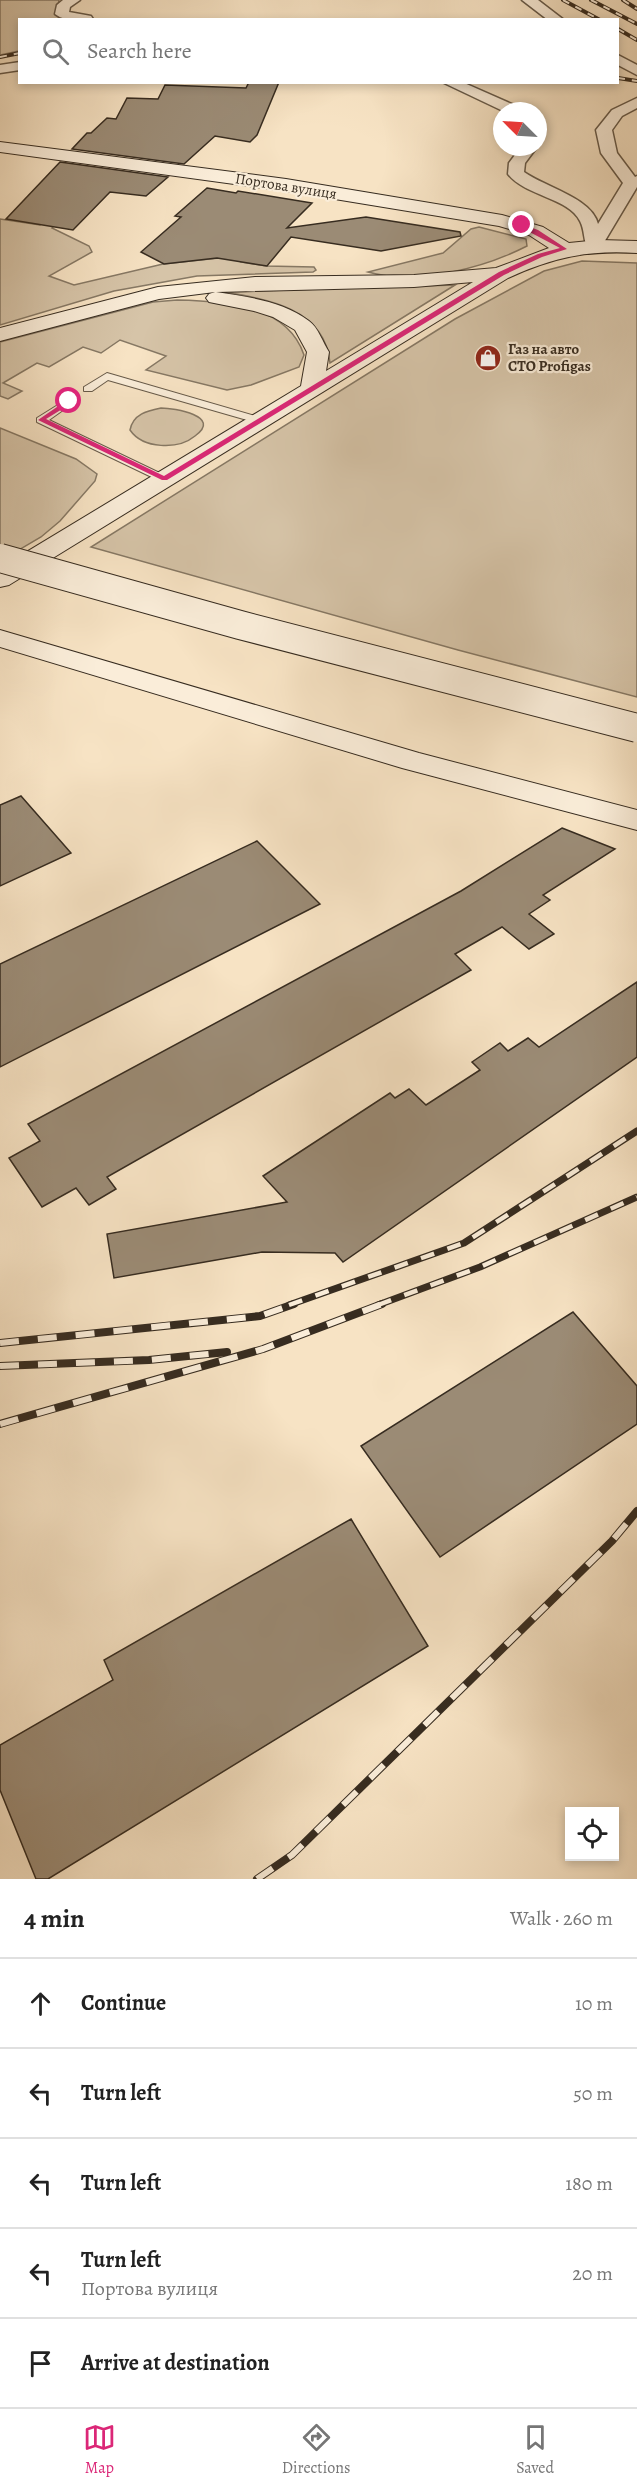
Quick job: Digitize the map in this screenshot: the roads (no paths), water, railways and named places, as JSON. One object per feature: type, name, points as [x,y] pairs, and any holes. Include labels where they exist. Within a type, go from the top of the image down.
[{"type":"main road","name":"Портова вулиця","points":[[0,147],[286,185],[502,221],[536,231],[564,249]]},
{"type":"main road","points":[[0,579],[501,274],[540,256],[564,249],[594,245],[637,246]]},
{"type":"main road","points":[[0,335],[158,293],[255,283],[414,281],[501,274]]},
{"type":"main road","points":[[158,293],[206,296],[258,305],[280,313],[303,326],[318,352],[312,387]]},
{"type":"main road","points":[[0,558],[240,625],[637,728]]},
{"type":"main road","points":[[0,638],[412,761],[637,820]]},
{"type":"street","points":[[72,18],[62,14],[64,5],[74,0]]},
{"type":"street","points":[[528,0],[555,18]]},
{"type":"street","points":[[0,69],[18,66]]},
{"type":"street","points":[[455,84],[496,102]]},
{"type":"street","points":[[594,245],[634,182],[609,153],[604,130],[617,113],[637,102]]},
{"type":"street","points":[[522,156],[517,163],[516,174],[531,185],[568,201],[588,218],[594,245]]},
{"type":"lane","points":[[88,389],[107,376],[258,420]]},
{"type":"lane","points":[[69,401],[41,420],[164,479]]},
{"type":"railway","points":[[563,0],[596,18]]},
{"type":"railway","points":[[591,0],[637,24]]},
{"type":"railway","points":[[623,0],[637,9]]},
{"type":"railway","points":[[619,30],[637,40]]},
{"type":"railway","points":[[0,57],[18,53]]},
{"type":"railway","points":[[619,78],[637,81]]},
{"type":"railway","points":[[289,1305],[464,1243],[637,1131]]},
{"type":"railway","points":[[378,1305],[480,1267],[637,1197]]},
{"type":"railway","points":[[0,1343],[260,1316],[294,1304]]},
{"type":"railway","points":[[0,1424],[263,1349],[382,1304]]},
{"type":"railway","points":[[0,1366],[149,1360],[227,1352]]},
{"type":"railway","points":[[257,1879],[292,1855],[612,1541],[637,1511]]},
{"type":"place","name":"Газ на авто СТО Profigas","points":[[488,358]]}]
